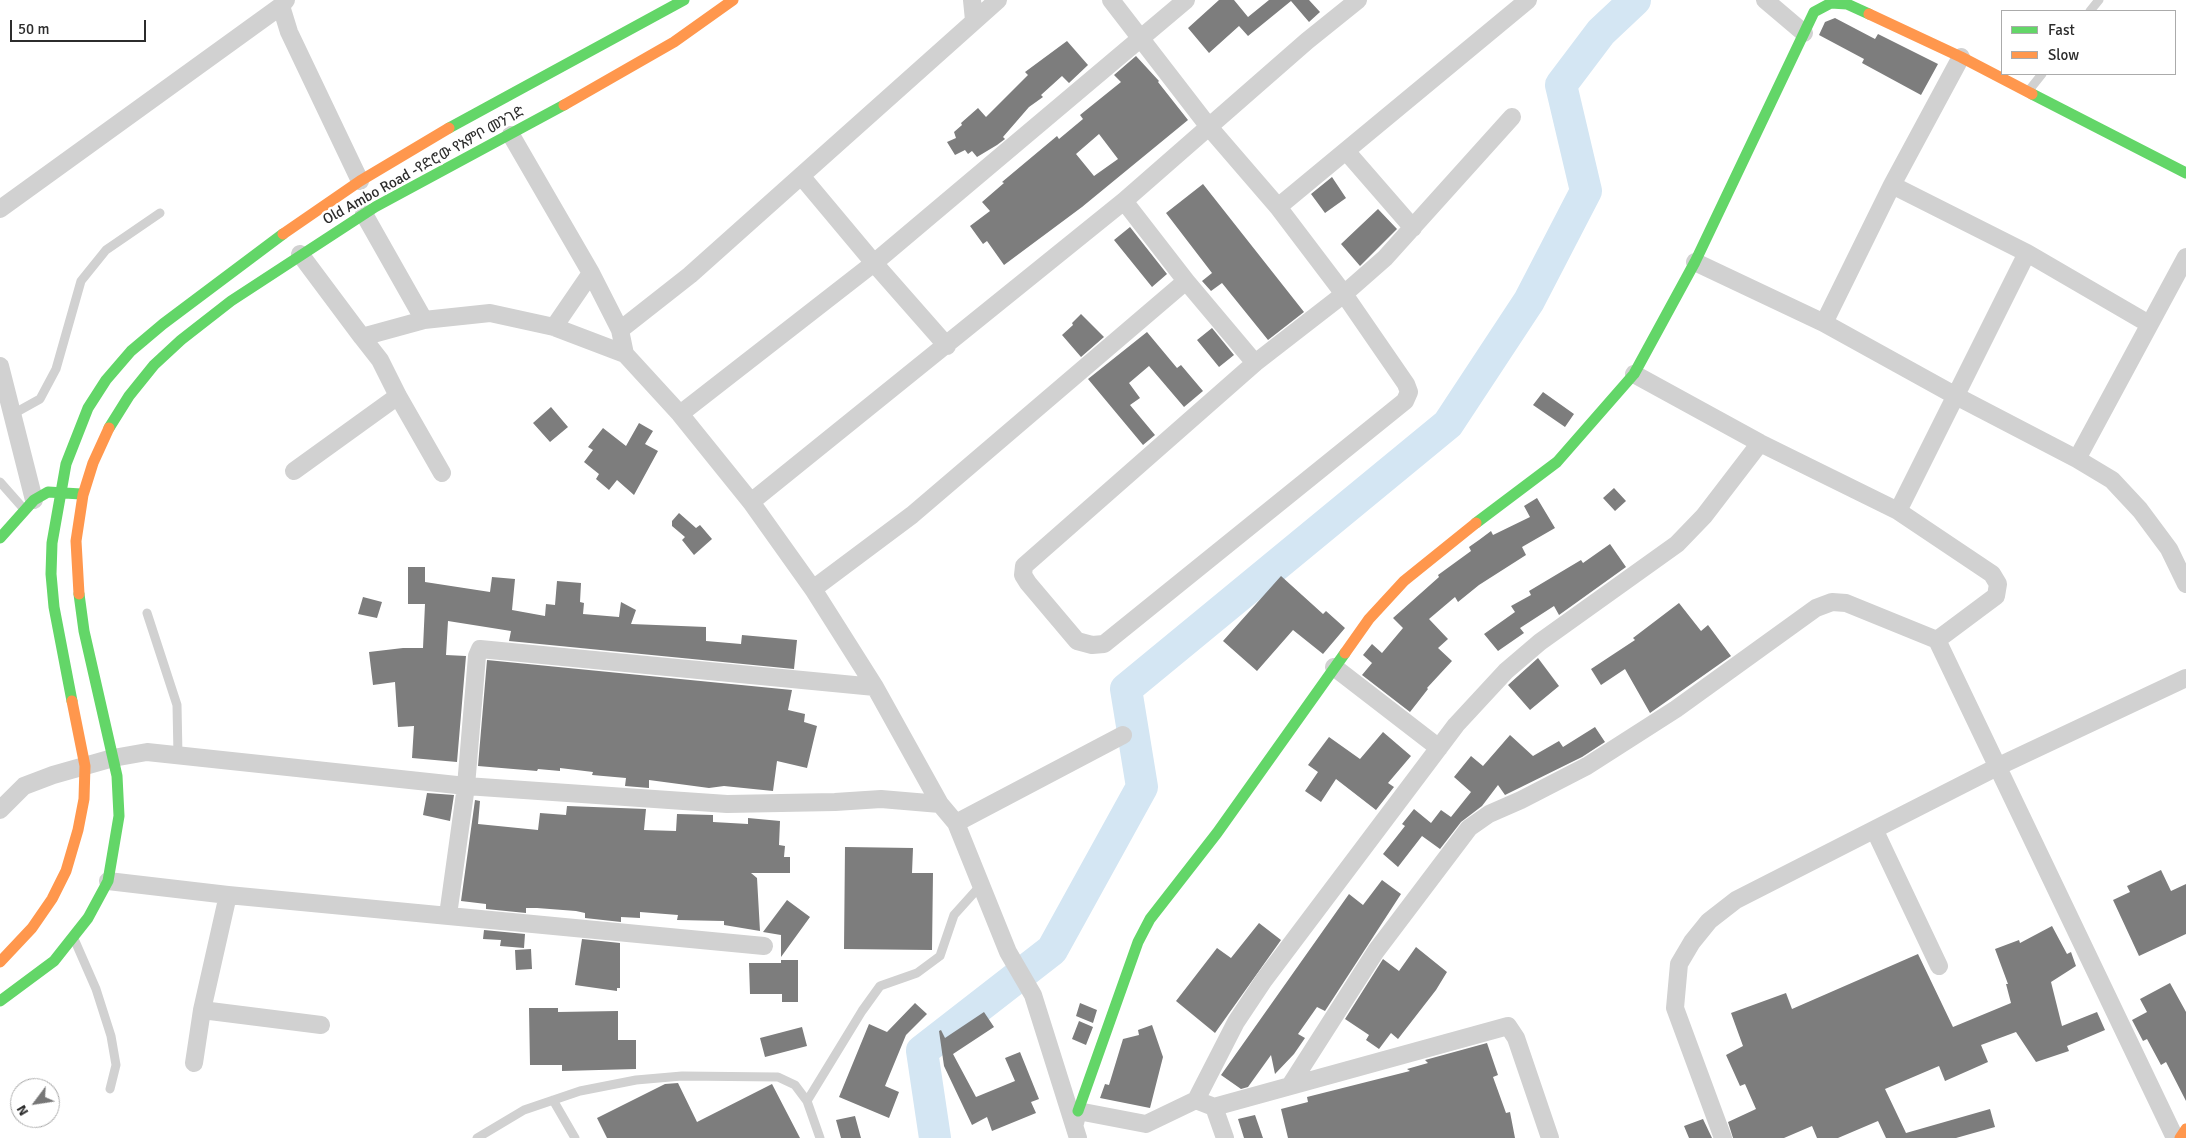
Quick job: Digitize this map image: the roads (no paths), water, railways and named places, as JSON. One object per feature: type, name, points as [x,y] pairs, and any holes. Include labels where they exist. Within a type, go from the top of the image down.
[{"type":"main road","name":"Old Ambo Road -የድሮው የአምቦ መንገድ","points":[[0,962],[10,954],[40,918],[66,870],[78,830],[84,799],[85,766],[60,641],[51,574],[52,543],[59,491],[76,434],[88,408],[106,380],[131,351],[163,324],[277,238],[360,181],[420,144],[525,89],[684,0]]},
{"type":"main road","name":"Old Ambo Road -የድሮው የአምቦ መንገድ","points":[[0,1001],[42,972],[74,939],[108,880],[118,816],[117,776],[84,631],[76,570],[76,541],[84,495],[94,463],[110,426],[129,396],[154,365],[181,340],[231,301],[300,254],[364,214],[511,135],[674,42],[733,0]]},
{"type":"main road","points":[[1076,1125],[1138,942],[1150,919],[1217,833],[1369,620],[1404,581],[1437,553],[1558,462],[1634,374],[1695,262],[1814,12],[1831,3],[1847,4],[1961,57],[2186,173]]},
{"type":"main road","points":[[0,538],[9,522],[48,492],[59,491],[84,495]]},
{"type":"main road","points":[[2180,1138],[2186,1129]]},
{"type":"street","points":[[972,0],[974,20]]},
{"type":"street","points":[[620,330],[690,275],[998,0]]},
{"type":"street","points":[[1111,0],[1209,127],[1278,207],[1344,294],[1406,384],[1409,392],[1405,401],[1104,644],[1092,645],[1077,642],[1028,583],[1023,575],[1024,566],[1255,363],[1344,294],[1385,258],[1512,117]]},
{"type":"street","points":[[680,414],[874,263],[1186,0]]},
{"type":"street","points":[[751,502],[1124,202],[1306,41],[1358,0]]},
{"type":"street","points":[[1765,0],[1804,33]]},
{"type":"street","points":[[1278,207],[1522,2]]},
{"type":"street","points":[[0,209],[283,3],[289,32],[360,181]]},
{"type":"street","points":[[1824,323],[1892,186],[1961,57]]},
{"type":"street","points":[[511,135],[591,273],[620,330],[624,354]]},
{"type":"street","points":[[1346,151],[1413,228]]},
{"type":"street","points":[[802,177],[947,346]]},
{"type":"street","points":[[1892,186],[2027,254],[2149,324]]},
{"type":"street","points":[[1124,202],[1186,281],[1255,363]]},
{"type":"street","points":[[364,214],[424,320]]},
{"type":"street","points":[[300,254],[380,360],[398,396],[442,473]]},
{"type":"street","points":[[1898,511],[2027,254]]},
{"type":"street","points":[[2077,459],[2186,257]]},
{"type":"street","points":[[1695,262],[1824,323],[1956,396],[2077,459],[2112,480],[2140,510],[2169,549],[2186,584]]},
{"type":"street","points":[[554,327],[591,273]]},
{"type":"street","points":[[813,589],[912,515],[1186,281]]},
{"type":"street","points":[[362,337],[424,320],[490,313],[554,327],[624,354],[680,414],[751,502],[813,589],[875,687],[940,804],[956,823],[1008,952],[1032,995],[1076,1125],[1146,1124],[1196,1100],[1236,1022],[1264,980],[1439,748],[1483,694],[1526,653],[1677,544],[1704,516],[1760,443]]},
{"type":"street","points":[[0,366],[13,414],[29,505]]},
{"type":"street","points":[[1634,374],[1760,443],[1898,511],[1992,574],[1998,584],[1996,596],[1937,640]]},
{"type":"street","points":[[294,471],[398,396]]},
{"type":"street","points":[[1290,1084],[1376,951],[1469,828],[1488,814],[1521,800],[1587,766],[1676,709],[1816,608],[1832,602],[1846,602],[1937,640],[1999,766],[2175,1138]]},
{"type":"street","points":[[448,915],[466,786],[477,656],[480,649],[875,687]]},
{"type":"street","points":[[1334,667],[1439,748]]},
{"type":"street","points":[[1723,1138],[1675,1008],[1679,964],[1692,942],[1709,921],[1736,900],[1875,831],[1999,766],[2186,678]]},
{"type":"street","points":[[956,823],[1123,735]]},
{"type":"street","points":[[0,810],[24,786],[53,775],[113,758],[148,752],[466,786],[727,804],[835,802],[881,799],[940,804]]},
{"type":"street","points":[[1875,831],[1939,966]]},
{"type":"street","points":[[108,880],[228,895],[764,946]]},
{"type":"street","points":[[194,1063],[202,1010],[228,895]]},
{"type":"street","points":[[202,1010],[321,1025]]},
{"type":"street","points":[[1196,1100],[1214,1107],[1290,1084],[1508,1026],[1516,1038],[1550,1138]]},
{"type":"street","points":[[1214,1107],[1225,1138]]},
{"type":"lane","points":[[2028,92],[2041,75]]},
{"type":"lane","points":[[13,414],[40,399],[56,369],[81,281],[106,250],[160,213]]},
{"type":"lane","points":[[0,482],[29,505]]},
{"type":"lane","points":[[147,614],[177,705],[178,756]]},
{"type":"lane","points":[[807,1101],[862,1011],[880,986],[917,973],[940,956],[954,915],[981,885]]},
{"type":"lane","points":[[74,939],[96,989],[111,1036],[116,1065],[110,1089]]},
{"type":"lane","points":[[477,1138],[524,1110],[580,1092],[636,1080],[692,1076],[778,1077],[795,1085],[807,1101],[820,1138]]},
{"type":"lane","points":[[553,1100],[575,1138]]},
{"type":"waterway","points":[[935,1138],[922,1051],[1052,950],[1142,787],[1126,689],[1448,424],[1529,301],[1586,191],[1561,85],[1601,32],[1635,0]]}]
